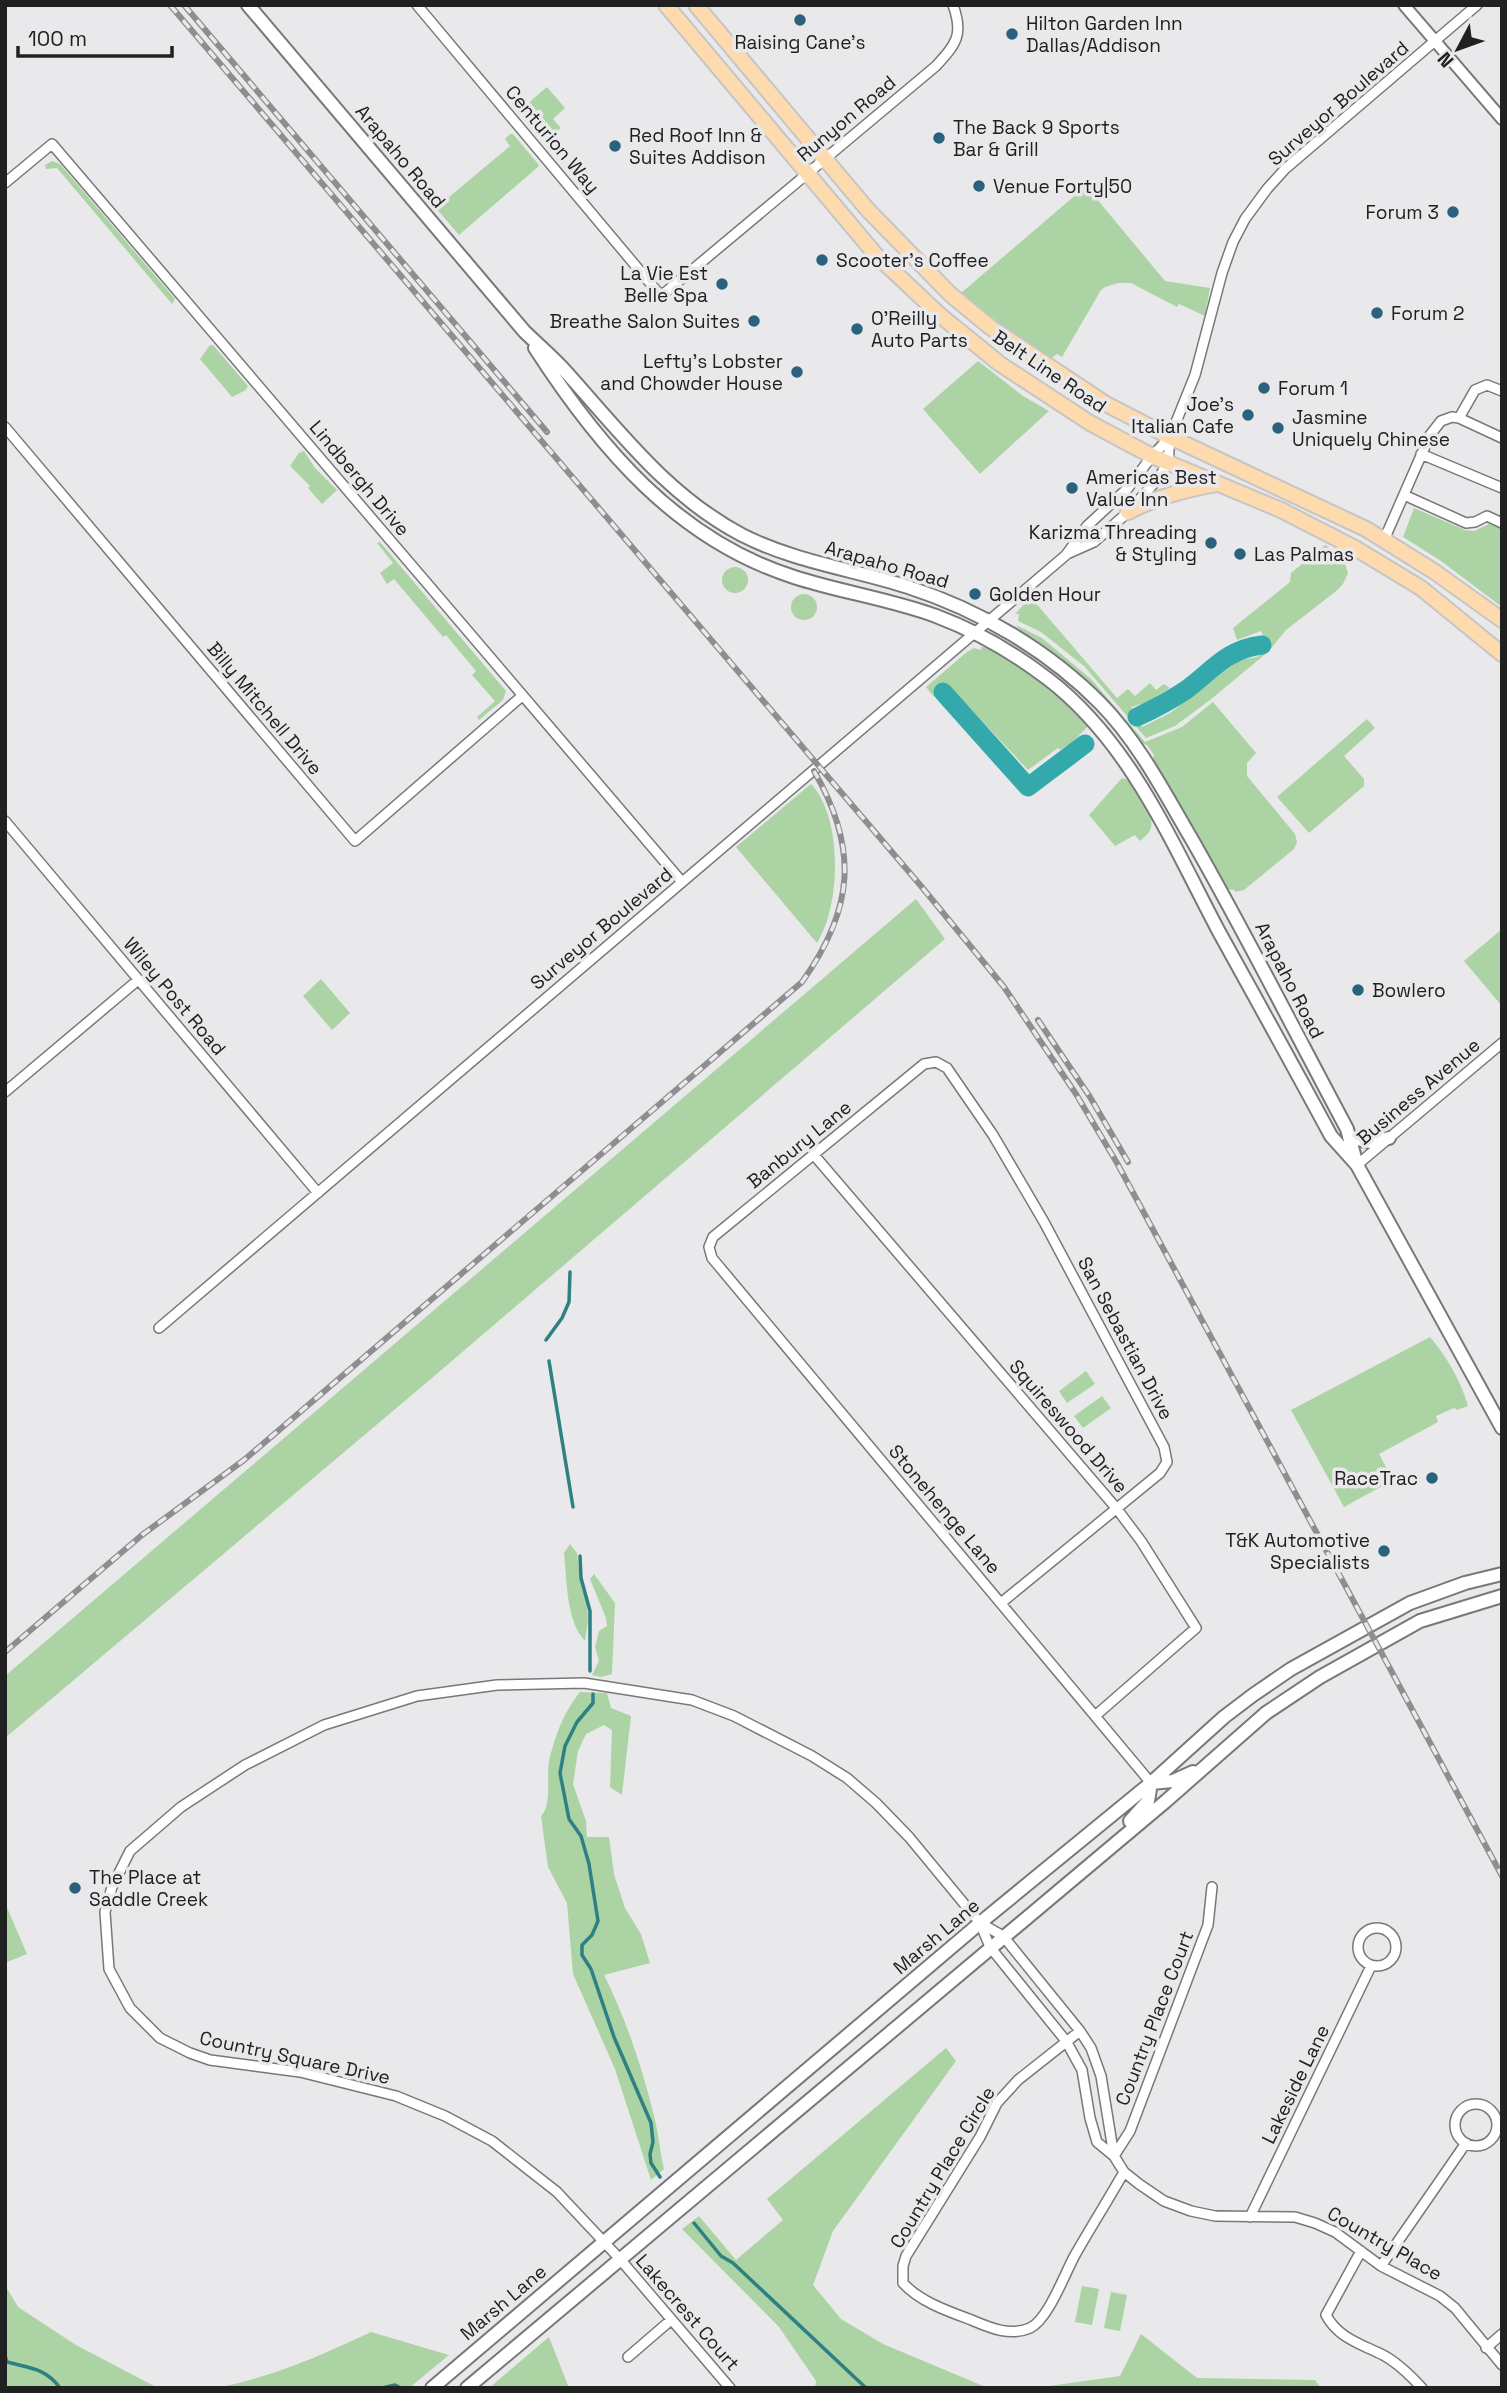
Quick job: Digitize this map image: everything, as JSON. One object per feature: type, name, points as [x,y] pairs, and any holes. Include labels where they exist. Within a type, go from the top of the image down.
[{"type":"main road","name":"Arapaho Road","points":[[248,5],[524,331],[565,370],[624,440],[699,509],[769,548],[817,564],[905,586],[964,608],[1065,673],[1101,704],[1130,738],[1155,775],[1234,913],[1349,1137],[1357,1165],[1502,1428]]},
{"type":"main road","name":"Belt Line Road","points":[[666,5],[882,261],[1000,364],[1058,404],[1152,456],[1281,510],[1371,557],[1421,588],[1502,653]]},
{"type":"main road","points":[[684,5],[699,22],[715,28]]},
{"type":"main road","name":"Belt Line Road","points":[[696,5],[825,159],[904,248],[950,294],[990,327],[1073,384],[1170,438],[1325,508],[1384,540],[1435,572],[1502,620]]},
{"type":"main road","points":[[976,345],[990,327]]},
{"type":"main road","name":"Arapaho Road","points":[[524,331],[557,382],[630,474],[694,526],[762,565],[802,580],[935,615],[974,632],[1021,660],[1049,681],[1100,730],[1129,767],[1164,826],[1331,1136],[1357,1165]]},
{"type":"main road","points":[[1128,512],[1165,494],[1216,484]]},
{"type":"main road","points":[[762,565],[769,548]]},
{"type":"main road","points":[[1349,1137],[1370,1142],[1389,1138]]},
{"type":"main road","name":"Marsh Lane","points":[[432,2388],[980,1923],[1150,1783],[1224,1717],[1291,1669],[1410,1603],[1465,1583],[1502,1574]]},
{"type":"main road","points":[[467,2388],[1119,1840],[1266,1713],[1351,1658],[1420,1621],[1502,1596]]},
{"type":"main road","points":[[1119,1840],[1120,1832],[1146,1805],[1150,1783],[1172,1781],[1205,1767]]},
{"type":"street","name":"Centurion Way","points":[[417,5],[662,296]]},
{"type":"street","name":"Runyon Road","points":[[662,296],[936,66],[954,47],[959,27],[953,5]]},
{"type":"street","points":[[1404,5],[1502,119]]},
{"type":"street","name":"Surveyor Boulevard","points":[[1066,555],[1094,542],[1128,512],[1158,479],[1168,463],[1170,438],[1195,375],[1222,273],[1245,219],[1267,189],[1285,169],[1477,5]]},
{"type":"street","name":"Lindbergh Drive","points":[[5,183],[52,144],[682,882]]},
{"type":"street","points":[[1459,418],[1475,390],[1487,385],[1502,391]]},
{"type":"street","points":[[1384,540],[1420,454],[1441,421],[1452,417],[1459,418],[1502,438]]},
{"type":"street","name":"Billy Mitchell Drive","points":[[5,428],[355,841],[522,696]]},
{"type":"street","name":"Surveyor Boulevard","points":[[159,1328],[1066,555],[1087,526],[1128,488],[1152,456],[1170,438]]},
{"type":"street","points":[[1420,454],[1502,488]]},
{"type":"street","points":[[1404,495],[1466,523],[1487,516],[1502,523]]},
{"type":"street","name":"Wiley Post Road","points":[[5,821],[318,1193]]},
{"type":"street","points":[[5,1093],[138,980]]},
{"type":"street","name":"Business Avenue","points":[[1357,1165],[1502,1043]]},
{"type":"street","name":"San Sebastian Drive","points":[[924,1064],[936,1062],[947,1068],[993,1135],[1045,1222],[1164,1447],[1167,1462],[1160,1474],[1001,1604]]},
{"type":"street","name":"Banbury Lane","points":[[712,1258],[709,1247],[713,1237],[924,1064]]},
{"type":"street","name":"Squireswood Drive","points":[[814,1154],[1117,1509],[1141,1541],[1196,1628],[1095,1716]]},
{"type":"street","name":"Stonehenge Lane","points":[[712,1258],[1150,1783]]},
{"type":"street","name":"Country Square Drive","points":[[619,2258],[539,2176],[492,2141],[445,2116],[396,2096],[350,2083],[300,2072],[210,2060],[160,2038],[130,2008],[108,1969],[105,1912],[112,1887],[130,1851],[164,1819],[210,1787],[245,1765],[324,1725],[417,1696],[497,1685],[584,1683],[692,1700],[734,1716],[812,1756],[846,1778],[884,1812],[933,1864],[980,1923],[990,1947]]},
{"type":"street","name":"Country Place Court","points":[[1114,2156],[1130,2131],[1208,1924],[1212,1887]]},
{"type":"street","points":[[980,1923],[1003,1936]]},
{"type":"street","name":"Lakeside Lane","points":[[1378,1928],[1388,1931],[1395,1940],[1396,1951],[1391,1961],[1382,1966],[1371,1966],[1362,1959],[1358,1949],[1360,1938],[1367,1931],[1378,1928]]},
{"type":"street","name":"Country Place","points":[[1003,1936],[1080,2031],[1098,2064],[1114,2156]]},
{"type":"street","name":"Country Place","points":[[990,1947],[1066,2041],[1082,2070],[1097,2142],[1114,2156],[1124,2172],[1164,2201],[1182,2209],[1215,2216],[1295,2217],[1315,2222],[1335,2232],[1381,2266],[1440,2296],[1455,2308],[1502,2365]]},
{"type":"street","name":"Lakeside Lane","points":[[1250,2217],[1371,1966]]},
{"type":"street","name":"Country Place Circle","points":[[1080,2031],[1018,2080],[997,2103],[980,2137],[905,2256],[903,2283],[922,2298],[989,2327],[1006,2332],[1034,2326],[1047,2310],[1074,2257],[1124,2172]]},
{"type":"street","points":[[1472,2104],[1490,2109],[1496,2118],[1497,2128],[1493,2137],[1485,2144],[1476,2146],[1466,2143],[1458,2136],[1455,2127],[1462,2109],[1472,2104]]},
{"type":"street","points":[[1381,2266],[1466,2143]]},
{"type":"street","points":[[1361,2250],[1326,2315],[1341,2334],[1386,2357],[1422,2388]]},
{"type":"street","name":"Lakecrest Court","points":[[619,2258],[730,2388]]},
{"type":"street","points":[[628,2357],[671,2320]]},
{"type":"street","points":[[1486,2348],[1502,2334]]},
{"type":"green space","points":[[547,87],[565,108],[553,119],[561,128],[547,140],[543,139],[529,122],[525,111],[531,101]]},
{"type":"green space","points":[[513,134],[538,167],[459,235],[436,208],[510,146],[505,139]]},
{"type":"green space","points":[[52,161],[60,164],[175,299],[172,304],[57,168],[46,169],[45,165]]},
{"type":"green space","points":[[1086,186],[1165,281],[1210,288],[1205,316],[1179,304],[1177,307],[1131,283],[1118,283],[1101,290],[1062,357],[1057,354],[1048,361],[961,293]]},
{"type":"green space","points":[[210,345],[213,345],[248,386],[246,390],[232,397],[200,359]]},
{"type":"green space","points":[[978,361],[1023,396],[1049,411],[980,474],[923,409]]},
{"type":"green space","points":[[304,451],[315,468],[337,490],[322,504],[308,488],[310,486],[290,466],[299,453]]},
{"type":"green space","points":[[1414,508],[1465,530],[1474,531],[1489,524],[1502,528],[1502,607],[1441,561],[1403,537]]},
{"type":"green space","points":[[380,542],[506,691],[503,700],[479,720],[477,717],[495,701],[472,675],[476,671],[446,635],[443,637],[394,579],[387,584],[380,573],[393,563],[377,543]]},
{"type":"green space","points":[[1325,545],[1347,558],[1345,564],[1348,573],[1343,584],[1286,630],[1268,652],[1210,700],[1175,726],[1146,738],[1084,666],[1041,632],[1018,621],[1019,614],[1015,614],[1028,600],[1034,601],[1117,698],[1128,689],[1135,696],[1150,683],[1156,690],[1164,684],[1170,688],[1145,703],[1131,707],[1142,727],[1170,713],[1238,661],[1262,655],[1265,652],[1265,640],[1261,631],[1237,640],[1233,628],[1290,582],[1291,573]]},
{"type":"green space","points":[[735,567],[744,571],[748,580],[744,589],[735,593],[726,589],[722,580],[726,571]]},
{"type":"green space","points":[[804,594],[814,597],[817,607],[814,617],[804,620],[794,617],[791,607],[794,597]]},
{"type":"green space","points":[[1016,625],[1042,638],[1092,680],[1145,742],[1182,727],[1213,702],[1256,753],[1247,763],[1247,776],[1295,834],[1297,842],[1294,849],[1244,890],[1235,892],[1227,889],[1152,762],[1154,755],[1147,745],[1140,743],[1062,661],[1020,631]]},
{"type":"green space","points":[[981,647],[993,650],[1023,667],[1088,726],[1072,743],[1060,750],[1058,748],[1028,770],[949,686],[934,697],[926,687],[967,652],[974,648],[981,650]]},
{"type":"green space","points":[[1367,719],[1375,728],[1344,756],[1364,779],[1364,786],[1309,833],[1277,797]]},
{"type":"green space","points":[[1122,778],[1130,780],[1151,819],[1151,829],[1140,841],[1135,835],[1115,846],[1089,815]]},
{"type":"green space","points":[[811,784],[829,818],[835,862],[831,907],[817,943],[736,847]]},
{"type":"green space","points":[[916,899],[945,939],[432,1378],[5,1738],[5,1676]]},
{"type":"green space","points":[[1502,929],[1502,1006],[1464,961]]},
{"type":"green space","points":[[321,979],[350,1013],[332,1030],[303,996]]},
{"type":"green space","points":[[1430,1337],[1453,1370],[1468,1406],[1457,1410],[1454,1408],[1436,1416],[1438,1422],[1379,1454],[1393,1480],[1344,1507],[1291,1410]]},
{"type":"green space","points":[[1086,1371],[1095,1384],[1067,1403],[1059,1391]]},
{"type":"green space","points":[[1102,1396],[1111,1408],[1083,1428],[1074,1416]]},
{"type":"green space","points":[[570,1544],[577,1553],[580,1578],[587,1598],[585,1641],[574,1623],[568,1600],[564,1553]]},
{"type":"green space","points":[[594,1574],[615,1603],[612,1674],[601,1677],[592,1675],[599,1661],[595,1647],[599,1631],[607,1626],[590,1579]]},
{"type":"green space","points":[[580,1692],[607,1693],[611,1708],[631,1716],[622,1795],[610,1787],[612,1730],[604,1725],[586,1734],[578,1751],[573,1784],[586,1821],[587,1837],[609,1837],[614,1874],[625,1908],[641,1934],[650,1963],[604,1975],[634,2046],[655,2120],[664,2169],[651,2180],[615,2069],[573,1974],[567,1903],[548,1867],[541,1816],[547,1805],[549,1764],[561,1723]]},
{"type":"green space","points":[[5,1903],[27,1954],[5,1963]]},
{"type":"green space","points":[[946,2048],[956,2061],[833,2231],[813,2285],[841,2319],[883,2344],[988,2388],[815,2388],[816,2381],[779,2327],[682,2229],[699,2216],[736,2260],[783,2220],[767,2199]]},
{"type":"green space","points":[[5,2285],[18,2307],[76,2345],[158,2388],[5,2388]]},
{"type":"green space","points":[[1082,2286],[1099,2289],[1092,2325],[1075,2322]]},
{"type":"green space","points":[[1111,2292],[1127,2295],[1120,2331],[1104,2328]]},
{"type":"green space","points":[[371,2332],[449,2355],[409,2388],[215,2388],[294,2365]]},
{"type":"green space","points":[[1141,2334],[1197,2378],[1315,2380],[1321,2388],[1035,2388],[1120,2376]]},
{"type":"green space","points":[[549,2337],[569,2388],[489,2388]]},
{"type":"waterway","points":[[1137,717],[1186,690],[1221,661],[1239,651],[1262,645]]},
{"type":"waterway","points":[[943,692],[1028,787],[1085,744]]},
{"type":"waterway","points":[[546,1340],[562,1318],[569,1302],[570,1272]]},
{"type":"waterway","points":[[549,1361],[573,1507]]},
{"type":"waterway","points":[[580,1556],[581,1578],[590,1611],[590,1671]]},
{"type":"waterway","points":[[593,1694],[593,1703],[577,1722],[565,1746],[560,1773],[569,1819],[581,1836],[589,1864],[598,1921],[592,1935],[582,1945],[582,1955],[591,1969],[614,2037],[651,2123],[651,2163],[660,2177]]},
{"type":"waterway","points":[[694,2223],[721,2256],[733,2263],[866,2388]]},
{"type":"waterway","points":[[5,2356],[7,2362],[49,2376],[60,2388]]},
{"type":"waterway","points":[[382,2388],[395,2385],[401,2388]]},
{"type":"railway","points":[[170,5],[921,886],[1004,987],[1076,1094],[1117,1163],[1502,1876]]},
{"type":"railway","points":[[184,5],[547,432]]},
{"type":"railway","points":[[5,1652],[142,1535],[244,1460],[802,982],[832,929],[841,904],[844,878],[844,853],[838,827],[829,799],[814,771]]},
{"type":"railway","points":[[1038,1020],[1090,1097],[1128,1162]]},
{"type":"place","name":"Raising Cane's","points":[[800,20]]},
{"type":"place","name":"Hilton Garden Inn Dallas/Addison","points":[[1012,34]]},
{"type":"place","name":"The Back 9 Sports Bar & Grill","points":[[939,138]]},
{"type":"place","name":"Red Roof Inn & Suites Addison","points":[[615,146]]},
{"type":"place","name":"Venue Forty|50","points":[[979,186]]},
{"type":"place","name":"Forum 3","points":[[1453,212]]},
{"type":"place","name":"Scooter's Coffee","points":[[822,260]]},
{"type":"place","name":"La Vie Est Belle Spa","points":[[722,284]]},
{"type":"place","name":"Forum 2","points":[[1377,313]]},
{"type":"place","name":"Breathe Salon Suites","points":[[754,321]]},
{"type":"place","name":"O'Reilly Auto Parts","points":[[857,329]]},
{"type":"place","name":"Lefty's Lobster and Chowder House","points":[[797,372]]},
{"type":"place","name":"Forum 1","points":[[1264,388]]},
{"type":"place","name":"Joe's Italian Cafe","points":[[1248,415]]},
{"type":"place","name":"Jasmine Uniquely Chinese","points":[[1278,428]]},
{"type":"place","name":"Americas Best Value Inn","points":[[1072,488]]},
{"type":"place","name":"Karizma Threading & Styling","points":[[1211,543]]},
{"type":"place","name":"Las Palmas","points":[[1240,554]]},
{"type":"place","name":"Golden Hour","points":[[975,594]]},
{"type":"place","name":"Bowlero","points":[[1358,990]]},
{"type":"place","name":"RaceTrac","points":[[1432,1478]]},
{"type":"place","name":"T&K Automotive Specialists","points":[[1384,1551]]},
{"type":"place","name":"The Place at Saddle Creek","points":[[75,1888]]}]
